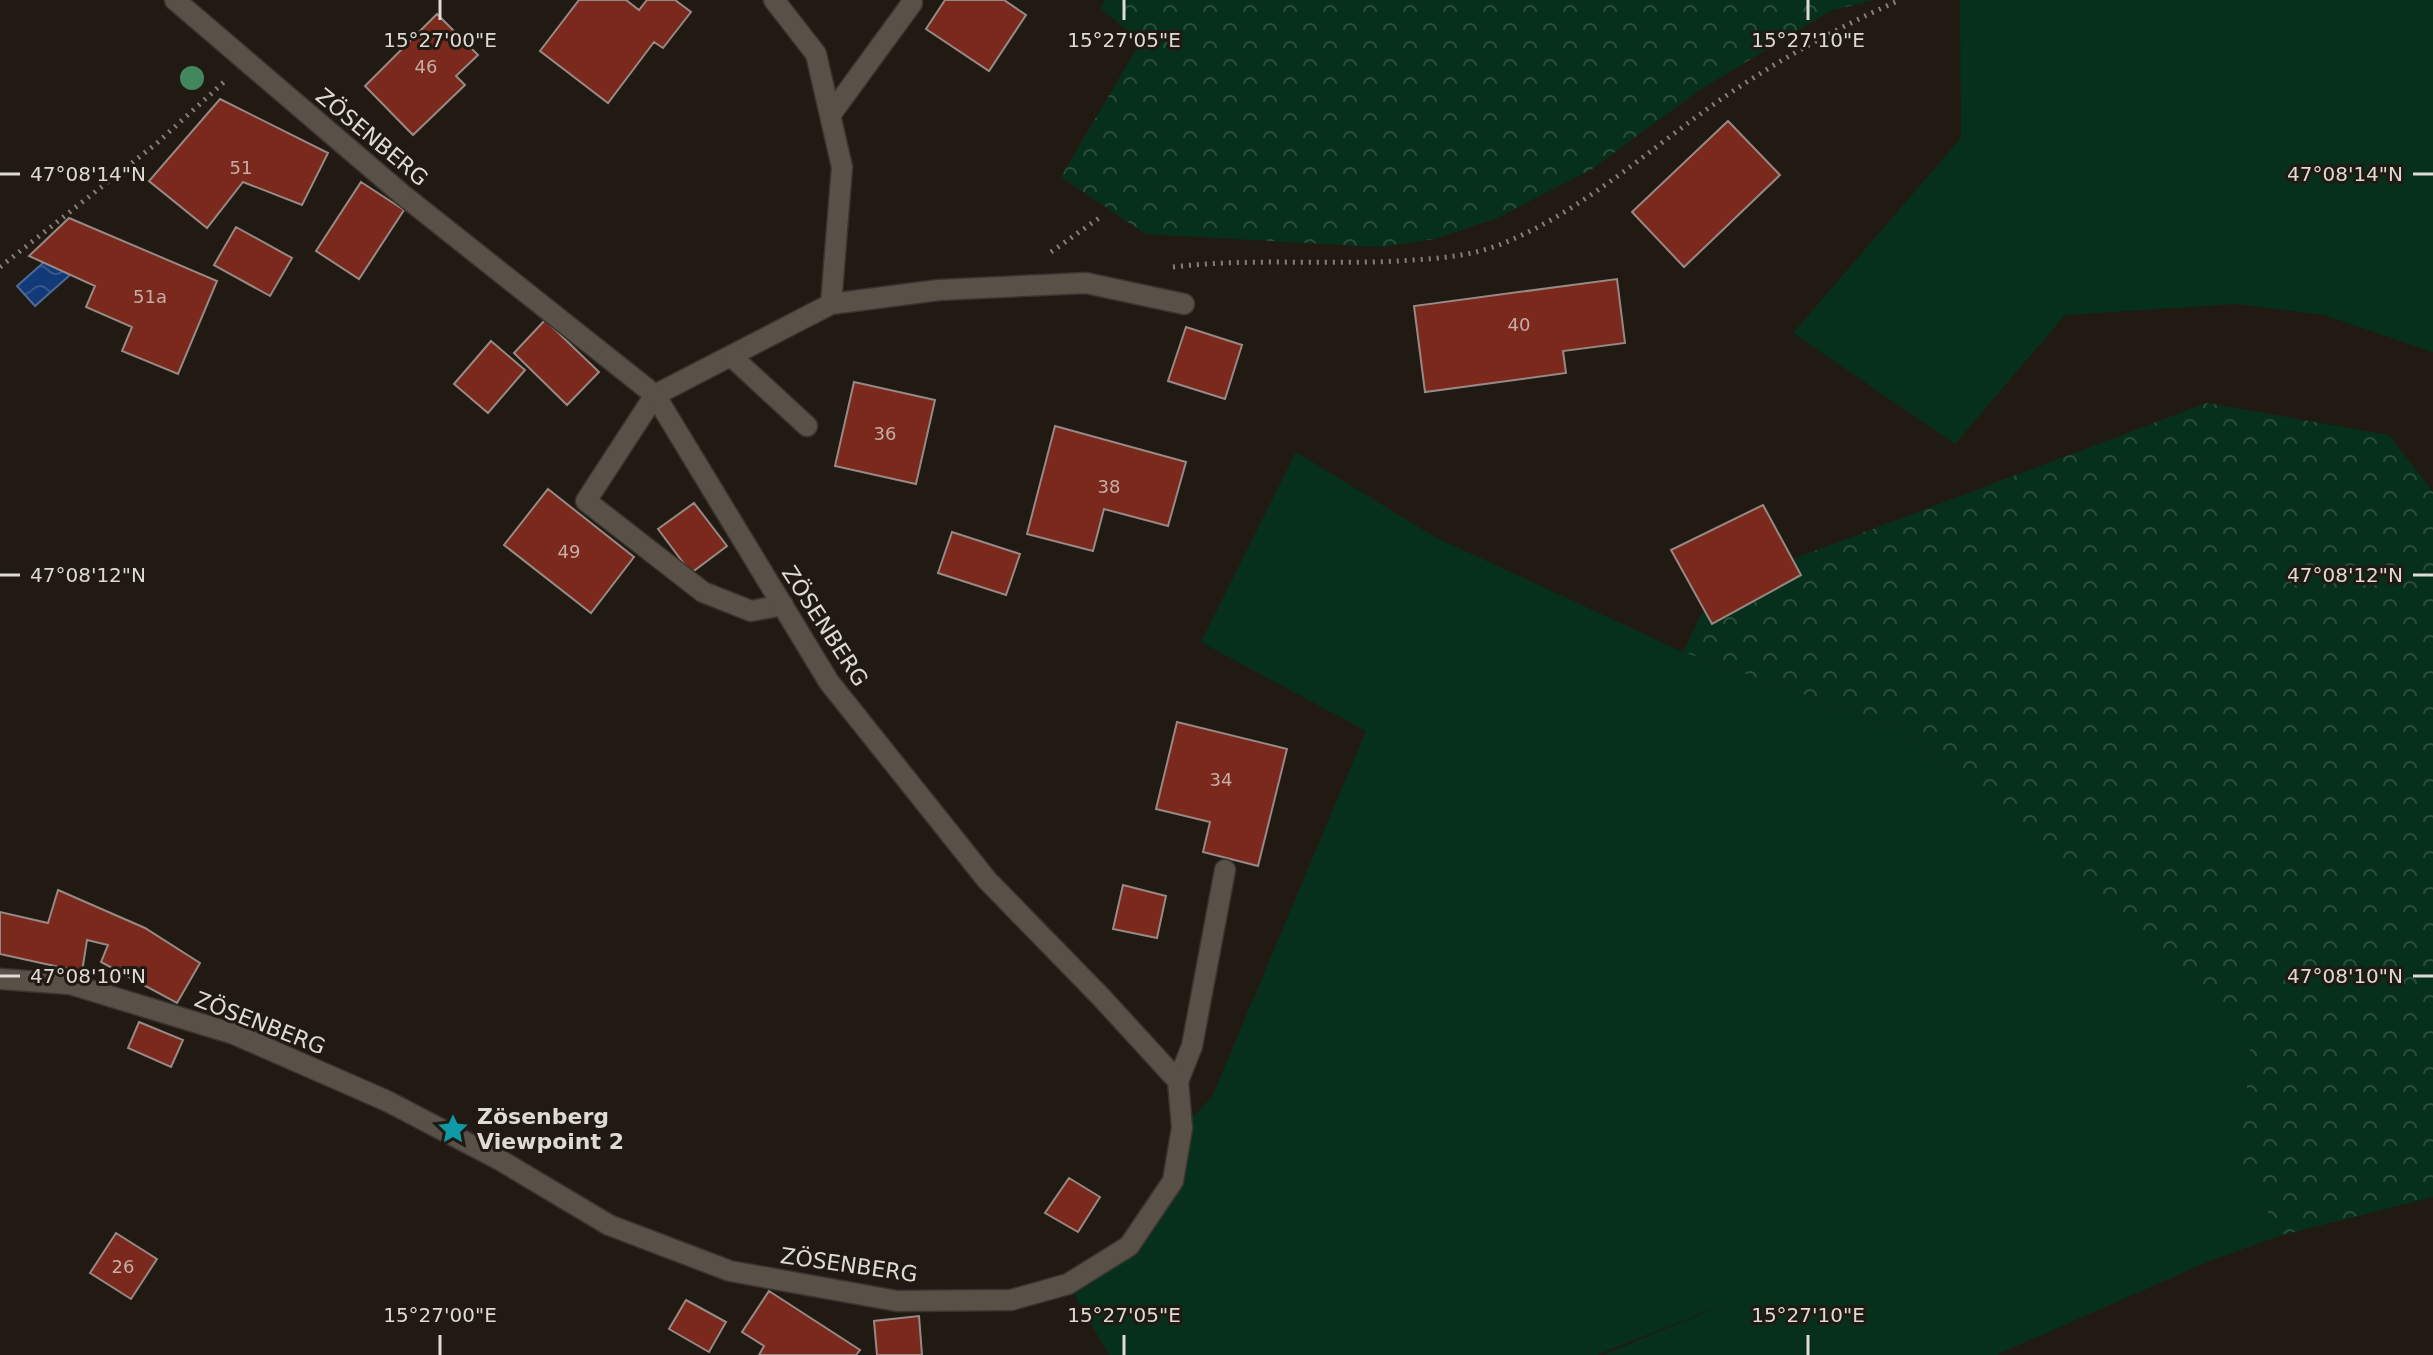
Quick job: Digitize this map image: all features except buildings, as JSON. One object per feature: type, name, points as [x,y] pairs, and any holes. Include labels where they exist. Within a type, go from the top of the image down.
[{"type":"street","name":"ZÖSENBERG","points":[[0,979],[70,984],[234,1034],[387,1101],[500,1160],[609,1225],[730,1271],[897,1301],[1011,1300],[1068,1284],[1129,1246],[1173,1181],[1182,1128],[1178,1081],[987,880],[829,682],[655,395],[403,195],[175,0]]},
{"type":"street","points":[[774,0],[816,54],[842,167],[831,304]]},
{"type":"street","points":[[831,114],[912,3]]},
{"type":"street","points":[[783,605],[751,611],[703,592],[586,501],[655,395],[831,304],[939,290],[1086,283],[1184,304]]},
{"type":"street","points":[[731,356],[807,426]]},
{"type":"street","points":[[1178,1081],[1192,1046],[1225,870]]},
{"type":"path","points":[[1158,269],[1212,262],[1438,259],[1502,244],[1565,210],[1713,105],[1774,67],[1862,16],[1900,0]]},
{"type":"path","points":[[0,267],[157,143],[247,62]]},
{"type":"green space","points":[[1106,0],[1874,0],[1830,11],[1698,91],[1592,169],[1497,218],[1435,239],[1379,247],[1146,234],[1061,177],[1141,41],[1100,8]]},
{"type":"green space","points":[[1960,0],[2433,0],[2433,352],[2324,315],[2237,304],[2065,315],[1955,444],[1793,333],[1961,138]]},
{"type":"green space","points":[[2207,403],[2389,435],[2433,492],[2433,1197],[2282,1235],[2240,1166],[2251,1040],[1902,729],[1683,652],[1714,589]]},
{"type":"green space","points":[[1296,452],[1435,537],[1683,652],[1902,729],[2252,1040],[2240,1165],[2282,1235],[2212,1260],[1996,1355],[1603,1355],[1733,1301],[1596,1355],[1109,1355],[1068,1284],[1128,1246],[1173,1181],[1182,1128],[1212,1097],[1366,731],[1201,642]]},
{"type":"water","points":[[52,255],[70,275],[35,306],[17,286]]},
{"type":"place","name":"Zösenberg Viewpoint 2","points":[[453,1129]]}]
